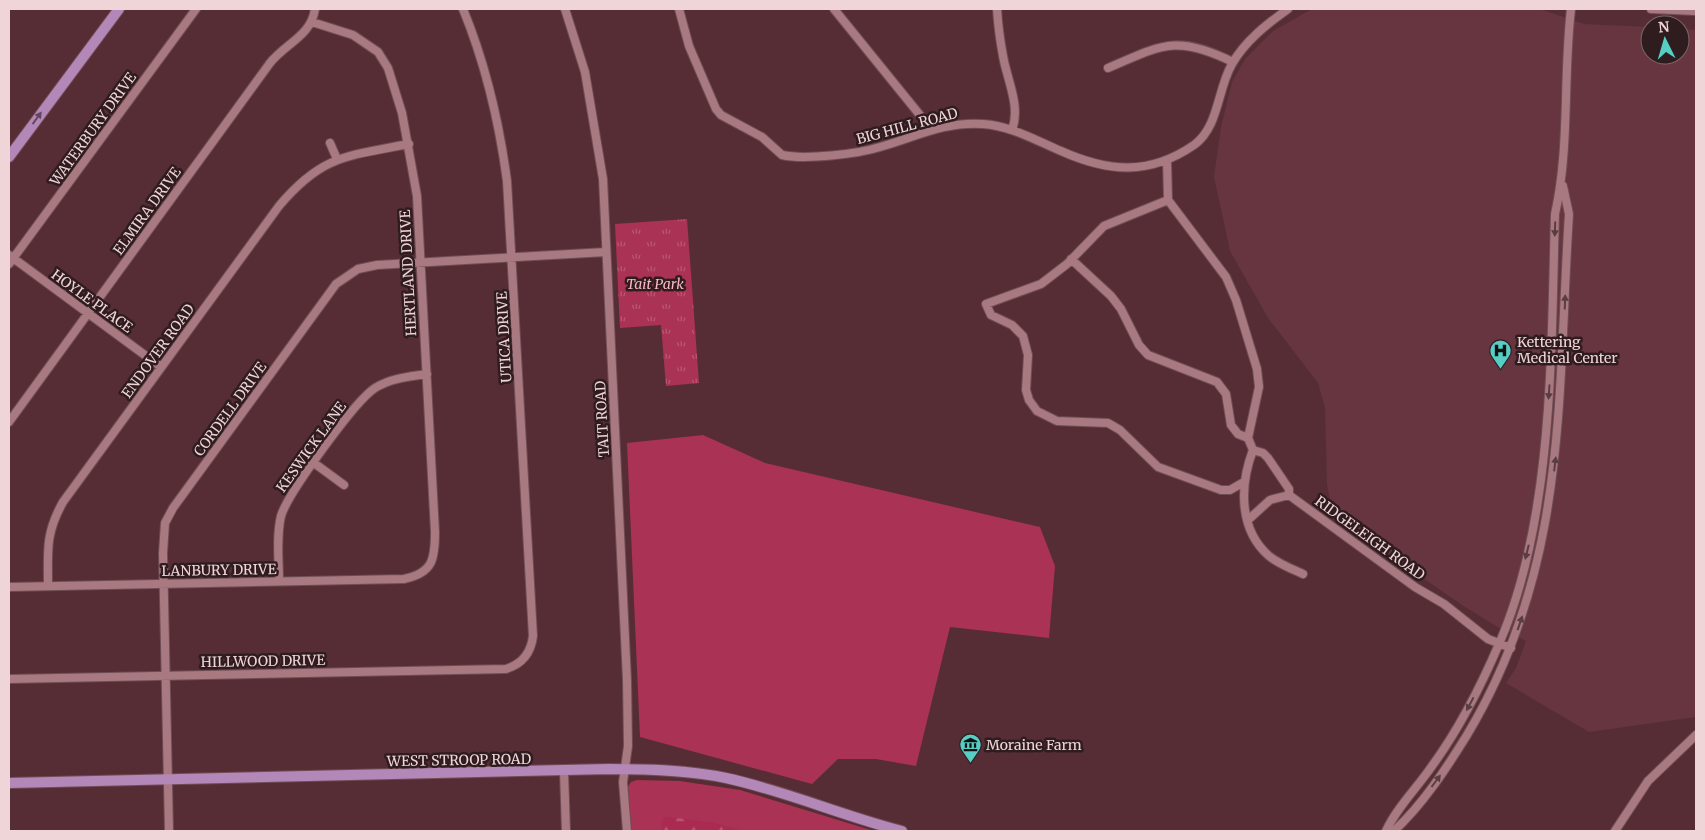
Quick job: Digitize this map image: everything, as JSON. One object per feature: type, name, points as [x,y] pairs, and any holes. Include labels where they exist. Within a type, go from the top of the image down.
[{"type":"main road","points":[[9,157],[118,9]]},
{"type":"main road","name":"WEST STROOP ROAD","points":[[9,782],[564,772],[624,769],[677,771],[729,779],[902,831]]},
{"type":"street","name":"WATERBURY DRIVE","points":[[10,259],[196,9]]},
{"type":"street","points":[[312,22],[315,9]]},
{"type":"street","name":"UTICA DRIVE","points":[[463,9],[487,75],[502,144],[507,181],[533,636],[530,650],[518,664]]},
{"type":"street","name":"TAIT ROAD","points":[[565,9],[585,72],[603,179],[627,680],[628,746],[623,782],[627,831]]},
{"type":"street","name":"BIG HILL ROAD","points":[[679,9],[690,46],[716,109],[727,118],[762,137],[782,156],[857,152],[962,122],[1012,130],[1061,152],[1104,166],[1137,168],[1167,160],[1192,146],[1206,134],[1233,62],[1254,37],[1288,9]]},
{"type":"street","points":[[834,9],[932,130]]},
{"type":"street","points":[[997,9],[1003,56],[1014,102],[1015,116],[1012,130]]},
{"type":"street","points":[[1394,831],[1406,820],[1447,767],[1484,706],[1511,648],[1530,594],[1540,550],[1557,445],[1569,214],[1563,181],[1566,71],[1571,9]]},
{"type":"street","points":[[1651,9],[1696,11]]},
{"type":"street","name":"HERTLAND DRIVE","points":[[312,22],[353,35],[369,44],[378,52],[388,68],[395,88],[409,144],[416,196],[436,532],[436,553],[427,569]]},
{"type":"street","name":"ELMIRA DRIVE","points":[[9,422],[270,63],[286,46],[304,34],[312,22]]},
{"type":"street","points":[[1108,68],[1150,50],[1175,44],[1206,49],[1233,62]]},
{"type":"street","points":[[330,144],[337,158]]},
{"type":"street","name":"ENDOVER ROAD","points":[[48,586],[48,550],[52,521],[63,502],[293,190],[320,167],[337,158],[409,144]]},
{"type":"street","points":[[1167,160],[1168,200],[1218,264],[1236,300],[1259,380],[1248,438],[1253,450],[1244,482],[1243,502],[1248,520],[1256,540],[1266,553],[1303,574]]},
{"type":"street","points":[[1386,831],[1392,818],[1432,767],[1454,733],[1499,644],[1510,616],[1528,547],[1544,455],[1550,386],[1555,214],[1563,181]]},
{"type":"street","points":[[1168,200],[1104,226],[1071,259],[1041,284],[986,304],[992,316],[1012,325],[1019,331],[1026,342],[1028,355],[1026,390],[1029,400],[1037,411],[1057,421],[1108,423],[1120,430],[1158,467],[1221,490],[1230,490],[1244,482]]},
{"type":"street","name":"CORDELL DRIVE","points":[[169,831],[163,584],[163,532],[168,515],[336,284],[350,273],[368,266],[606,252]]},
{"type":"street","name":"HOYLE PLACE","points":[[10,259],[161,367]]},
{"type":"street","points":[[1071,259],[1111,296],[1126,318],[1139,345],[1148,355],[1217,382],[1226,394],[1231,425],[1238,434],[1248,438]]},
{"type":"street","name":"KESWICK LANE","points":[[279,581],[278,535],[282,515],[289,498],[314,463],[351,412],[369,392],[390,380],[427,374]]},
{"type":"street","points":[[1248,520],[1270,500],[1289,496],[1289,489],[1268,458],[1263,453],[1253,450]]},
{"type":"street","points":[[314,463],[344,485]]},
{"type":"street","name":"RIDGELEIGH ROAD","points":[[1289,496],[1363,551],[1444,604],[1488,639],[1511,648]]},
{"type":"street","name":"LANBURY DRIVE","points":[[9,587],[404,579],[427,569]]},
{"type":"street","name":"HILLWOOD DRIVE","points":[[9,679],[506,669],[518,664]]},
{"type":"street","points":[[1615,831],[1648,781],[1696,735]]},
{"type":"street","points":[[564,772],[566,831]]},
{"type":"street","points":[[1405,831],[1406,820]]},
{"type":"shaded area","name":"Kettering Medical Center","points":[[1312,9],[1540,9],[1584,24],[1640,27],[1640,65],[1690,65],[1690,30],[1696,30],[1696,717],[1589,732],[1506,683],[1516,668],[1526,641],[1496,626],[1465,607],[1340,521],[1331,503],[1327,485],[1325,408],[1318,383],[1268,318],[1230,251],[1214,177],[1221,127],[1232,82],[1245,59],[1273,31]]},
{"type":"green space","name":"Tait Park","points":[[687,219],[699,383],[666,386],[661,325],[620,328],[615,224]]},
{"type":"green space","points":[[703,435],[765,463],[1040,527],[1055,566],[1049,638],[950,627],[916,766],[876,759],[838,759],[812,784],[640,737],[627,443]]},
{"type":"green space","points":[[637,780],[680,781],[740,790],[874,831],[631,831],[628,787],[631,782]]},
{"type":"green space","points":[[669,817],[715,823],[744,831],[663,831],[661,824],[663,818]]},
{"type":"place","name":"Kettering Medical Center","points":[[1501,369]]},
{"type":"place","name":"Moraine Farm","points":[[970,764]]}]
